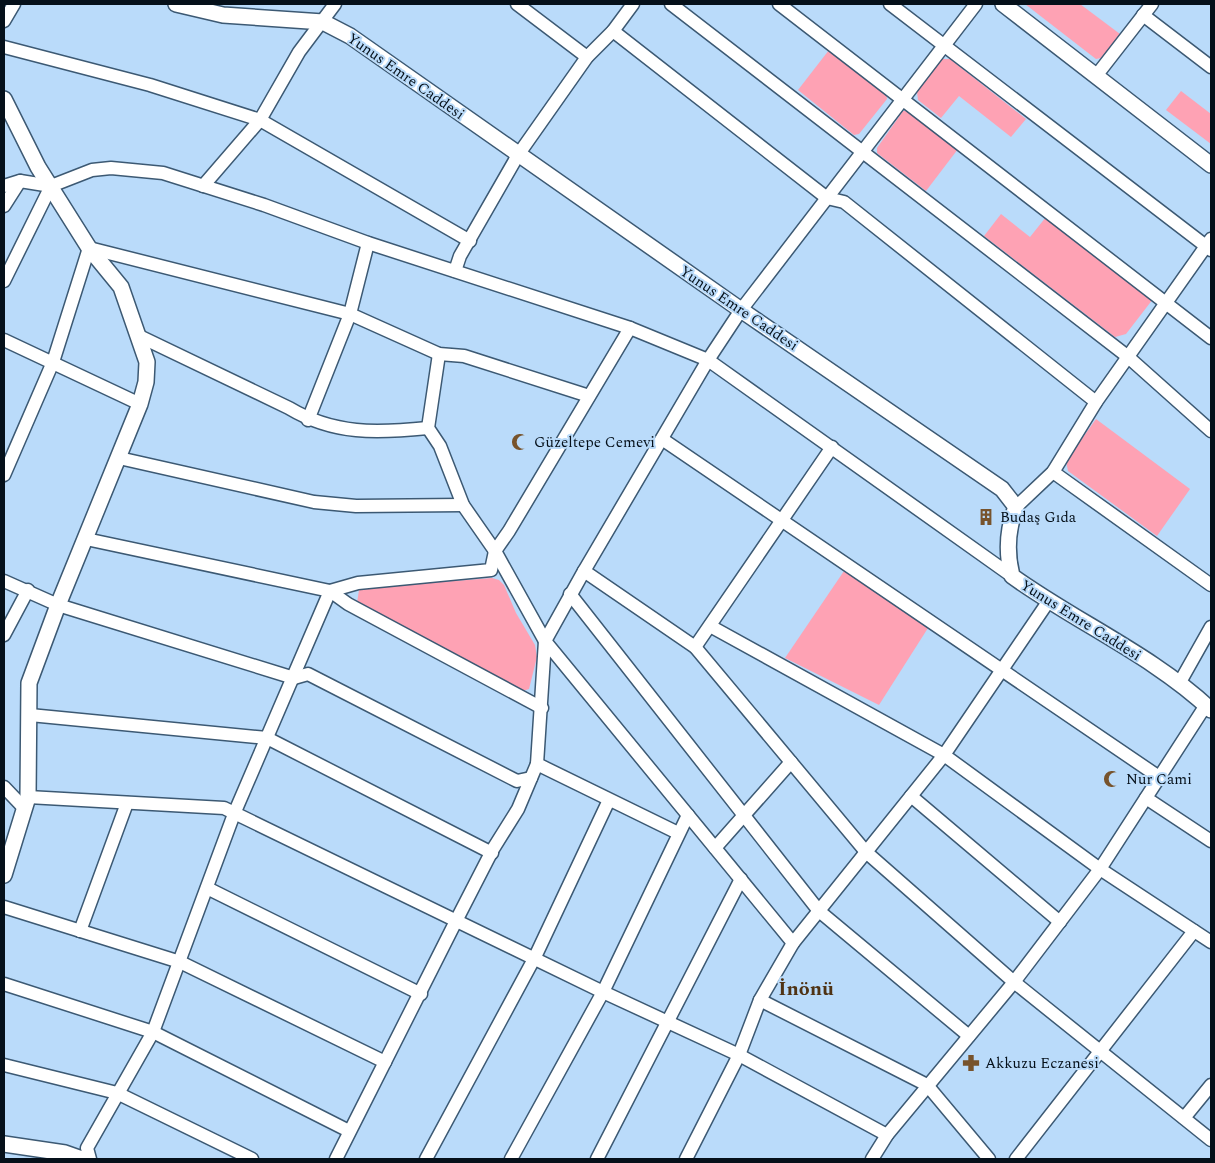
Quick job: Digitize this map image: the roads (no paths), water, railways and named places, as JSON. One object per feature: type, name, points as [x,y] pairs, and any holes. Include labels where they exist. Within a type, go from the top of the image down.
[{"type":"street","points":[[4,21],[14,4]]},
{"type":"street","name":"Yunus Emre Caddesi","points":[[176,4],[223,15],[323,22],[350,36],[741,310],[992,481],[1010,497],[1016,507],[1008,531],[1008,560],[1012,576],[1048,602],[1180,682],[1209,707]]},
{"type":"street","points":[[203,186],[260,120],[298,52],[335,4]]},
{"type":"street","points":[[517,4],[587,57]]},
{"type":"street","points":[[455,271],[460,256],[518,155],[587,57],[613,31],[633,4]]},
{"type":"street","points":[[671,4],[1127,356],[1211,431]]},
{"type":"street","points":[[779,4],[1211,338]]},
{"type":"street","points":[[890,4],[1210,245],[1127,356],[1053,472],[1016,507]]},
{"type":"street","points":[[336,1159],[421,994],[456,921],[492,852],[518,810],[537,764],[545,641],[570,594],[708,360],[741,310],[976,4]]},
{"type":"street","points":[[1002,4],[1211,165]]},
{"type":"street","points":[[1096,76],[1152,4]]},
{"type":"street","points":[[1143,15],[1211,67]]},
{"type":"street","points":[[613,31],[826,198],[844,202],[1096,402]]},
{"type":"street","points":[[4,47],[150,85],[260,120],[470,241]]},
{"type":"street","points":[[4,99],[38,167],[89,248],[121,287],[147,362],[146,382],[140,404],[58,605],[29,682],[30,715],[27,803],[4,875]]},
{"type":"street","points":[[4,186],[20,181],[51,186],[92,170],[111,168],[163,173],[264,205],[368,244],[630,328],[708,360],[1012,576]]},
{"type":"street","points":[[4,206],[20,181]]},
{"type":"street","points":[[4,281],[51,186]]},
{"type":"street","points":[[308,420],[350,314],[368,244]]},
{"type":"street","points":[[89,248],[350,314],[439,354],[464,356],[589,396]]},
{"type":"street","points":[[4,475],[53,362],[89,248]]},
{"type":"street","points":[[330,591],[358,583],[491,570],[495,551],[509,532],[630,328]]},
{"type":"street","points":[[139,336],[289,408],[308,420],[356,432],[428,428]]},
{"type":"street","points":[[4,340],[140,404]]},
{"type":"street","points":[[439,354],[428,428],[440,446],[463,504],[495,551],[545,641],[793,943]]},
{"type":"street","points":[[662,440],[1159,777]]},
{"type":"street","points":[[695,648],[832,447]]},
{"type":"street","points":[[119,458],[314,502],[356,506],[463,504]]},
{"type":"street","points":[[1053,472],[1211,585]]},
{"type":"street","points":[[86,539],[330,591],[348,604],[542,708]]},
{"type":"street","points":[[584,571],[695,648],[866,852],[1014,982],[1211,1140]]},
{"type":"street","points":[[4,580],[58,605],[294,678],[308,674],[517,781],[531,778]]},
{"type":"street","points":[[4,635],[28,590]]},
{"type":"street","points":[[90,1159],[87,1148],[153,1032],[234,814],[330,591]]},
{"type":"street","points":[[570,594],[819,911],[968,1036]]},
{"type":"street","points":[[686,1159],[739,1054],[760,1000],[793,943],[944,755],[1048,602]]},
{"type":"street","points":[[710,626],[944,755],[1100,869],[1211,942]]},
{"type":"street","points":[[1180,682],[1211,627]]},
{"type":"street","points":[[872,1159],[887,1135],[1014,982],[1100,869],[1159,777],[1209,707]]},
{"type":"street","points":[[30,715],[267,738],[492,852]]},
{"type":"street","points":[[715,848],[791,762]]},
{"type":"street","points":[[537,764],[678,833]]},
{"type":"street","points":[[4,787],[27,803],[127,802],[224,808],[456,921],[535,957],[602,992],[739,1054],[887,1135]]},
{"type":"street","points":[[911,796],[1060,922]]},
{"type":"street","points":[[1146,798],[1211,841]]},
{"type":"street","points":[[426,1159],[535,957],[609,800]]},
{"type":"street","points":[[80,931],[127,802]]},
{"type":"street","points":[[511,1159],[602,992],[688,815]]},
{"type":"street","points":[[598,1159],[740,879]]},
{"type":"street","points":[[207,888],[421,994]]},
{"type":"street","points":[[4,907],[180,962],[385,1062]]},
{"type":"street","points":[[1016,1159],[1194,931]]},
{"type":"street","points":[[4,984],[153,1032],[349,1131]]},
{"type":"street","points":[[760,1000],[927,1086],[989,1159]]},
{"type":"street","points":[[4,1065],[117,1093],[252,1159]]},
{"type":"street","points":[[1184,1118],[1211,1084]]},
{"type":"street","points":[[4,1144],[65,1153],[82,1159]]},
{"type":"place","name":"Güzeltepe Cemevi","points":[[520,442]]},
{"type":"place","name":"Budaş Gıda","points":[[986,517]]},
{"type":"place","name":"Nur Cami","points":[[1112,779]]},
{"type":"place","name":"Akkuzu Eczanesi","points":[[971,1063]]},
{"type":"district","name":"İnönü","points":[[806,988]]}]
